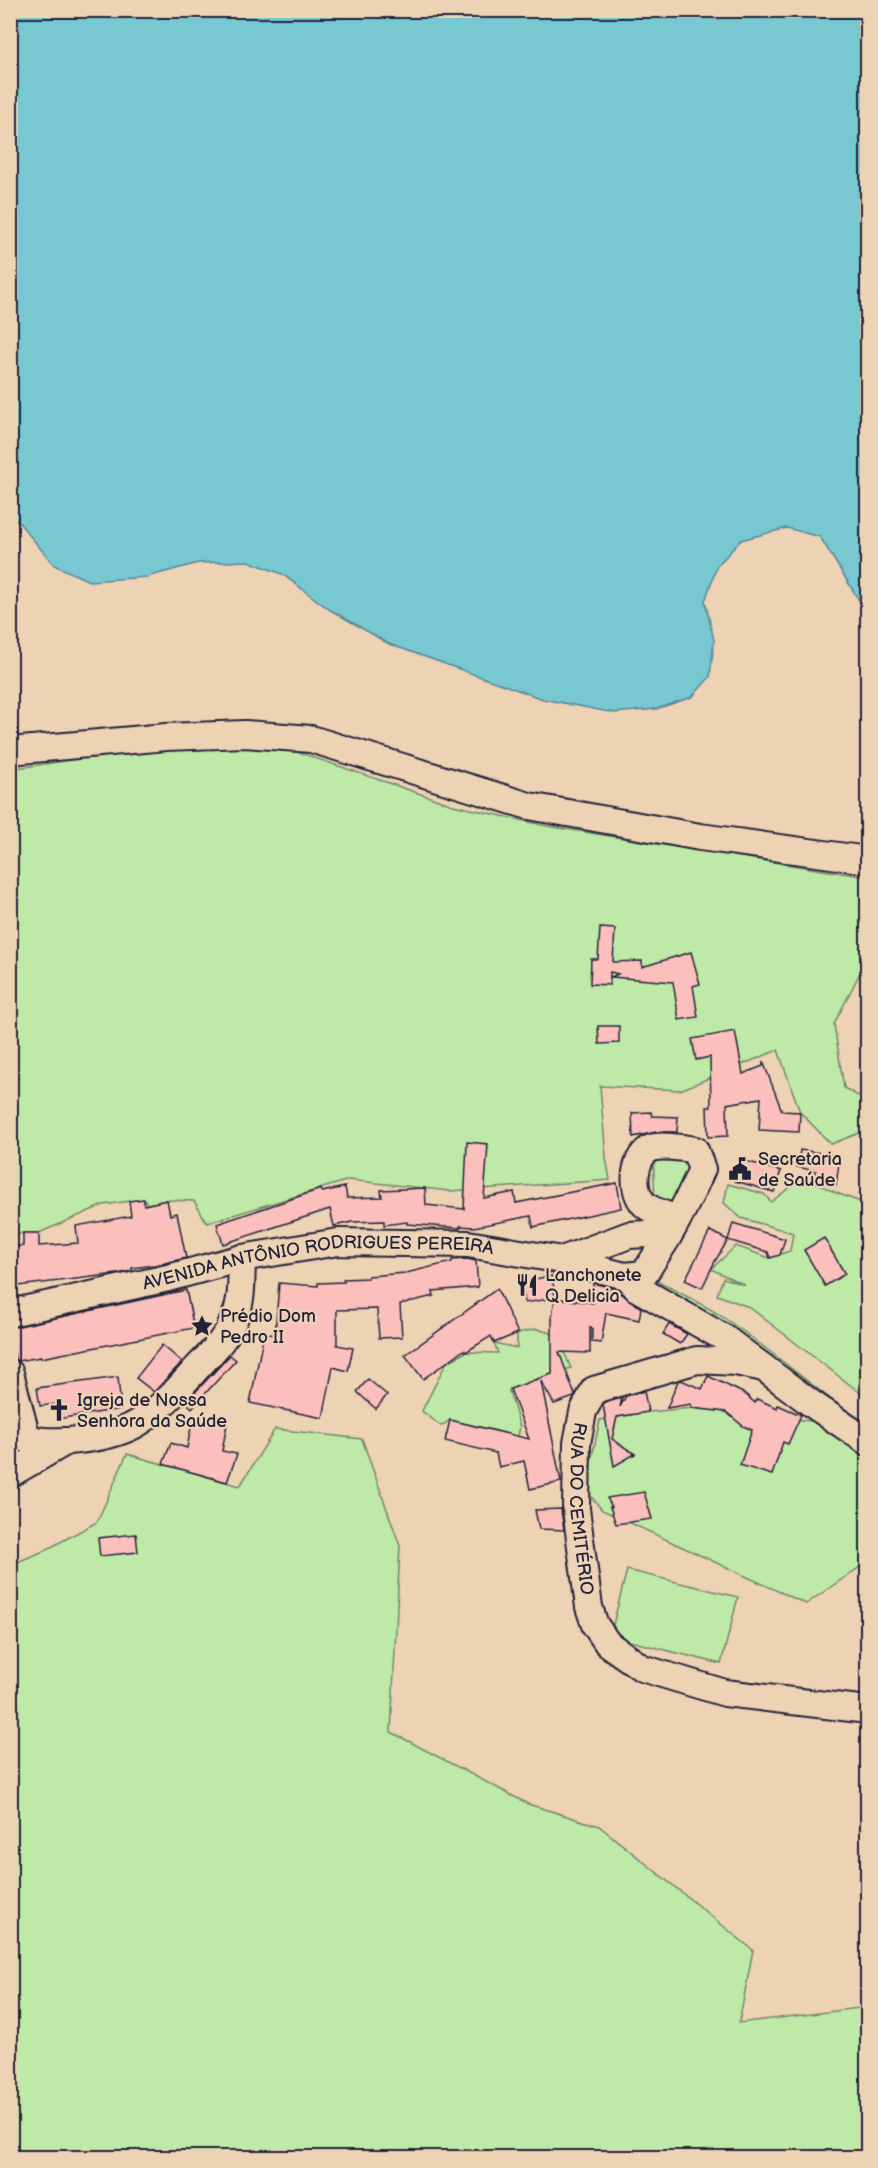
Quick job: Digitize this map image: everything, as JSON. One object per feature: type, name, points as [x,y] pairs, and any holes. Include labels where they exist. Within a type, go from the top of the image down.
[{"type":"street","points":[[10,751],[166,737],[245,734],[311,739],[529,806],[700,837],[867,860]]},
{"type":"street","points":[[562,1260],[629,1235],[672,1229],[635,1279]]},
{"type":"street","name":"AVENIDA ANTÔNIO RODRIGUES PEREIRA","points":[[10,1313],[168,1278],[242,1258],[338,1242],[468,1244],[562,1260],[635,1279]]},
{"type":"street","points":[[12,1388],[19,1436],[67,1441],[112,1434],[143,1420],[175,1393],[227,1335],[240,1301],[242,1258]]},
{"type":"street","points":[[635,1279],[724,1338],[867,1442]]},
{"type":"street","points":[[635,1279],[721,1316],[823,1395],[867,1424]]},
{"type":"street","name":"RUA DO CEMITÉRIO","points":[[764,1368],[736,1362],[697,1360],[594,1390],[583,1412],[577,1443],[576,1509],[589,1606],[595,1625],[608,1644],[642,1668],[725,1693],[867,1710]]},
{"type":"street","points":[[10,1474],[67,1441]]},
{"type":"green space","points":[[245,734],[453,805],[547,826],[867,877],[867,959],[834,1024],[844,1088],[867,1101],[867,1130],[831,1144],[800,1112],[778,1050],[680,1090],[600,1086],[610,1180],[450,1191],[349,1180],[207,1223],[194,1201],[167,1200],[148,1204],[143,1199],[103,1205],[39,1233],[11,1236],[11,769]]},
{"type":"green space","points":[[687,1153],[685,1200],[655,1202],[653,1154]]},
{"type":"green space","points":[[806,1175],[828,1189],[867,1204],[867,1398],[749,1307],[717,1295],[723,1278],[745,1285],[711,1269],[736,1246],[769,1258],[790,1251],[793,1233],[741,1218],[724,1203],[728,1184],[764,1194],[771,1202]]},
{"type":"green space","points":[[644,1274],[721,1316],[829,1398],[867,1423],[867,1442],[692,1318]]},
{"type":"green space","points":[[537,1329],[554,1334],[571,1368],[536,1379],[509,1391],[520,1427],[516,1444],[495,1449],[497,1431],[450,1420],[441,1426],[422,1411],[446,1363],[466,1352],[498,1353],[494,1343],[517,1348],[517,1333]]},
{"type":"green space","points":[[692,1408],[828,1423],[867,1446],[867,1562],[806,1604],[602,1510],[585,1489],[600,1420]]},
{"type":"green space","points":[[275,1429],[362,1439],[400,1546],[391,1732],[528,1804],[599,1826],[753,1950],[739,2023],[867,2007],[867,2157],[11,2157],[10,1565],[44,1551],[97,1522],[127,1454],[240,1486]]},
{"type":"green space","points":[[627,1570],[738,1597],[721,1664],[610,1636]]},
{"type":"water","points":[[11,10],[867,11],[867,613],[820,537],[787,528],[741,540],[717,566],[705,601],[714,640],[710,677],[692,697],[656,709],[614,713],[543,699],[389,644],[329,609],[282,574],[248,561],[198,563],[147,577],[89,581],[54,565],[11,513]]},
{"type":"building","points":[[600,928],[615,929],[613,962],[642,961],[642,967],[691,952],[700,984],[693,986],[698,1017],[679,1020],[673,982],[611,977],[618,974],[610,972],[610,985],[590,984],[591,959],[598,959]]},
{"type":"building","points":[[598,1026],[619,1026],[619,1043],[599,1044]]},
{"type":"building","points":[[735,1031],[743,1074],[763,1066],[763,1061],[782,1111],[800,1112],[799,1132],[759,1130],[761,1098],[727,1104],[728,1136],[708,1137],[707,1107],[711,1107],[710,1057],[696,1060],[692,1039]]},
{"type":"building","points":[[651,1112],[652,1116],[678,1117],[677,1132],[656,1132],[633,1137],[632,1113]]},
{"type":"building","points":[[467,1142],[488,1144],[484,1198],[514,1192],[516,1203],[617,1183],[621,1208],[533,1227],[531,1216],[474,1227],[460,1226],[460,1228],[407,1224],[407,1222],[384,1225],[384,1221],[352,1222],[334,1226],[330,1209],[223,1244],[217,1224],[321,1189],[322,1192],[345,1187],[347,1198],[382,1197],[381,1190],[425,1188],[426,1205],[464,1209]]},
{"type":"building","points":[[800,1150],[840,1156],[836,1185],[814,1182],[816,1171],[797,1167]]},
{"type":"building","points":[[742,1160],[781,1171],[774,1192],[735,1181]]},
{"type":"building","points":[[144,1199],[144,1205],[167,1200],[170,1215],[177,1213],[186,1258],[132,1268],[132,1271],[117,1274],[10,1287],[10,1246],[23,1246],[23,1233],[39,1233],[39,1246],[78,1243],[76,1226],[131,1216],[129,1201]]},
{"type":"building","points":[[733,1223],[785,1239],[780,1255],[770,1258],[768,1252],[728,1240]]},
{"type":"building","points":[[710,1231],[728,1240],[702,1288],[685,1280]]},
{"type":"building","points":[[824,1238],[845,1274],[825,1286],[804,1250]]},
{"type":"building","points":[[452,1260],[476,1261],[478,1287],[433,1291],[434,1296],[400,1304],[402,1337],[379,1338],[377,1309],[337,1310],[337,1345],[353,1348],[348,1371],[333,1367],[323,1418],[250,1403],[264,1333],[275,1335],[279,1283],[318,1286],[318,1283],[344,1282],[343,1279],[406,1273],[452,1262]]},
{"type":"building","points":[[552,1276],[555,1298],[525,1303],[521,1281]]},
{"type":"building","points":[[593,1283],[609,1287],[609,1291],[622,1294],[641,1308],[639,1320],[606,1313],[601,1343],[592,1342],[592,1328],[590,1327],[590,1353],[559,1352],[574,1397],[554,1404],[541,1381],[561,1482],[530,1489],[524,1461],[499,1467],[496,1453],[445,1441],[450,1420],[529,1439],[510,1389],[552,1374],[552,1317],[555,1298],[593,1303]]},
{"type":"building","points":[[497,1289],[518,1333],[494,1343],[491,1336],[466,1352],[464,1350],[423,1379],[405,1355]]},
{"type":"building","points":[[186,1290],[194,1328],[41,1358],[18,1361],[15,1359],[10,1328]]},
{"type":"building","points":[[669,1324],[687,1334],[680,1344],[663,1334]]},
{"type":"building","points":[[162,1345],[182,1362],[154,1392],[136,1378]]},
{"type":"building","points":[[230,1355],[236,1360],[192,1408],[186,1402]]},
{"type":"building","points":[[708,1376],[745,1394],[755,1403],[757,1399],[801,1415],[788,1444],[783,1442],[772,1475],[740,1465],[752,1430],[743,1426],[726,1412],[692,1408],[691,1404],[667,1408],[678,1381],[681,1380],[702,1389]]},
{"type":"building","points":[[118,1377],[121,1409],[57,1419],[56,1404],[40,1406],[37,1388]]},
{"type":"building","points":[[368,1379],[387,1395],[376,1409],[357,1392]]},
{"type":"building","points":[[644,1391],[648,1412],[617,1417],[612,1439],[635,1454],[614,1466],[603,1405],[622,1398],[620,1407],[626,1396]]},
{"type":"building","points":[[193,1417],[227,1424],[222,1451],[237,1454],[227,1482],[163,1464],[171,1443],[187,1448]]},
{"type":"building","points":[[644,1492],[652,1519],[616,1524],[607,1498]]},
{"type":"building","points":[[561,1509],[564,1530],[539,1529],[535,1510]]},
{"type":"building","points":[[136,1534],[138,1552],[100,1556],[98,1538]]},
{"type":"place","name":"Secretaria de Saúde","points":[[740,1169]]},
{"type":"place","name":"Lanchonete Q Delicia","points":[[527,1285]]},
{"type":"place","name":"Prédio Dom Pedro II","points":[[202,1326]]},
{"type":"place","name":"Igreja de Nossa Senhora da Saúde","points":[[59,1410]]}]
